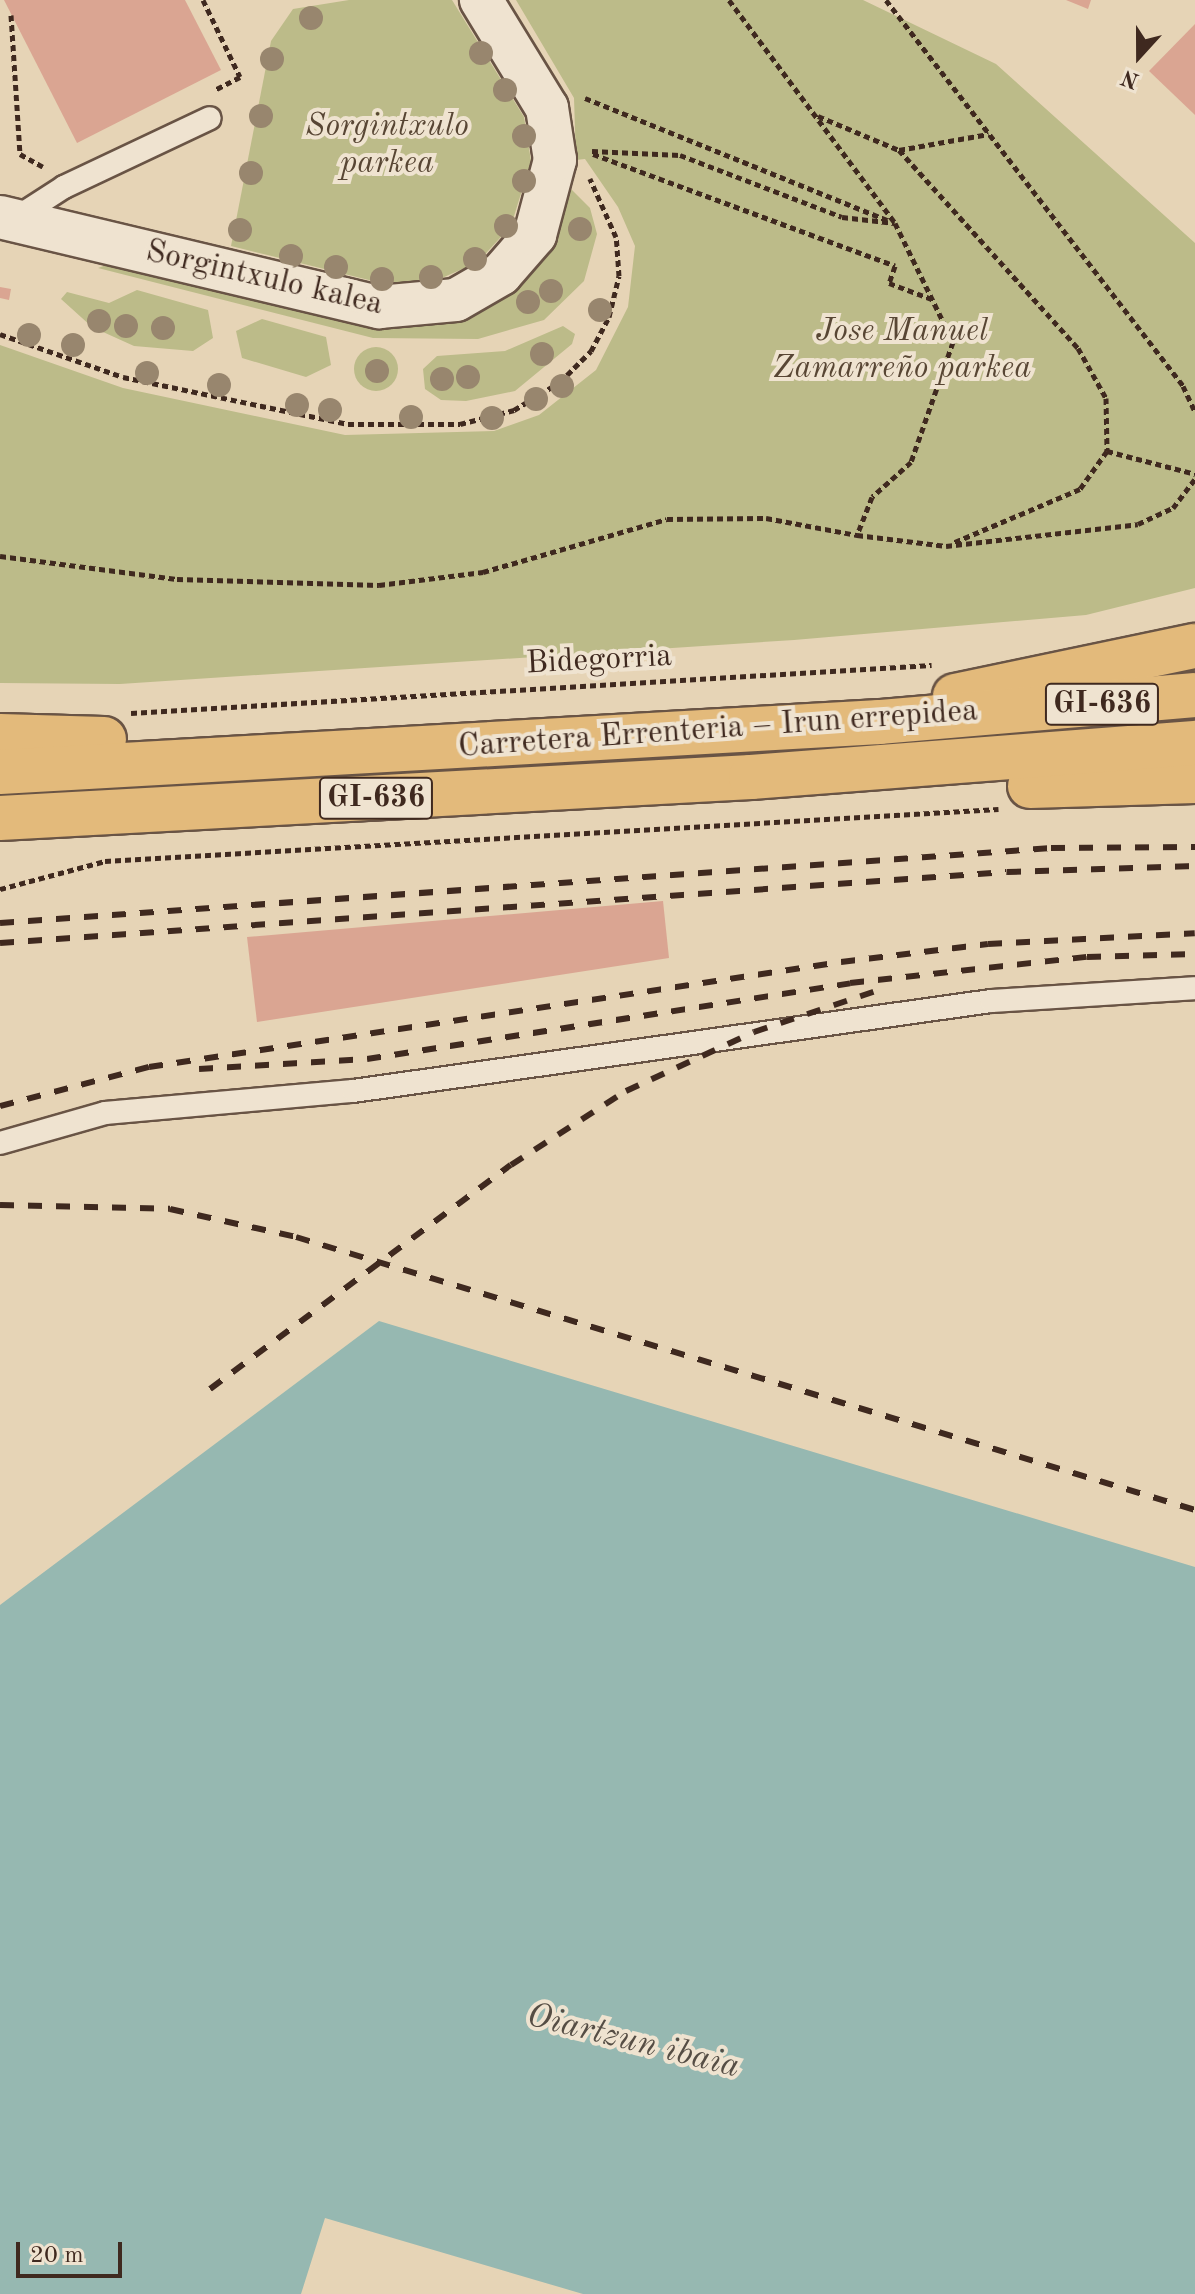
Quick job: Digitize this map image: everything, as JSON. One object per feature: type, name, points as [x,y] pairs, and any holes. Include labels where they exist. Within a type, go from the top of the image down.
[{"type":"main road","points":[[880,722],[979,687],[1195,646]]},
{"type":"main road","name":"Carretera Errenteria – Irun errepidea","points":[[0,772],[880,722],[1195,695]]},
{"type":"main road","points":[[0,736],[129,738],[207,761]]},
{"type":"main road","name":"Carretera Errenteria – Irun errepidea","points":[[0,818],[826,772],[1195,743]]},
{"type":"main road","points":[[826,772],[927,792],[1195,781]]},
{"type":"street","name":"Sorgintxulo kalea","points":[[6,219],[379,307],[431,307],[468,295],[501,274],[535,235],[555,160],[536,84],[481,0]]},
{"type":"lane","points":[[6,219],[73,183],[210,118]]},
{"type":"lane","points":[[0,1143],[105,1113],[353,1091],[991,1001],[1195,988]]},
{"type":"path","points":[[203,0],[240,77],[200,96],[210,118]]},
{"type":"path","points":[[729,0],[895,223],[953,342],[911,462],[872,497],[857,535]]},
{"type":"path","points":[[886,0],[1183,386],[1195,412]]},
{"type":"path","points":[[11,15],[20,154],[38,167],[63,166],[73,183]]},
{"type":"path","points":[[582,112],[585,97],[895,223]]},
{"type":"path","points":[[817,116],[899,150],[1078,348],[1106,398],[1107,451],[1080,489],[946,546]]},
{"type":"path","points":[[899,150],[989,134]]},
{"type":"path","points":[[581,150],[895,266],[889,283],[932,299]]},
{"type":"path","points":[[0,556],[177,579],[379,585],[483,572],[667,519],[766,518],[857,535],[946,546],[1138,524],[1173,508],[1195,476],[1107,451]]},
{"type":"path","name":"Bidegorria","points":[[116,714],[944,664]]},
{"type":"path","points":[[0,889],[105,861],[1014,808]]},
{"type":"green space","name":"Sorgintxulo parkea","points":[[349,0],[452,0],[524,117],[531,161],[511,226],[478,262],[433,282],[385,284],[231,246],[271,41],[293,9]]},
{"type":"green space","name":"Jose Manuel Zamarreño parkea","points":[[516,0],[863,0],[996,64],[1195,243],[1195,588],[1086,615],[794,640],[120,684],[0,683],[0,345],[123,388],[345,435],[494,431],[539,415],[596,370],[628,307],[635,246],[618,207],[585,159],[576,160],[574,98]]},
{"type":"green space","points":[[571,189],[590,208],[597,234],[584,281],[544,320],[478,339],[373,338],[98,268],[115,262],[377,326],[435,325],[513,289],[551,244]]},
{"type":"green space","points":[[137,290],[208,310],[213,338],[193,351],[134,346],[92,327],[61,299],[67,292],[109,303]]},
{"type":"green space","points":[[262,319],[326,337],[331,365],[306,377],[242,358],[236,331]]},
{"type":"green space","points":[[563,326],[575,334],[572,344],[515,391],[466,401],[441,400],[425,389],[423,369],[437,356],[505,351]]},
{"type":"green space","points":[[376,347],[392,353],[398,369],[392,385],[376,391],[360,385],[354,369],[360,353]]},
{"type":"water","name":"Oiartzun ibaia","points":[[379,1321],[1195,1567],[1195,2294],[583,2294],[325,2218],[301,2294],[0,2294],[0,1605]]},
{"type":"building","points":[[4,0],[185,0],[221,70],[77,143]]},
{"type":"building","points":[[1066,0],[1091,0],[1088,9]]},
{"type":"building","points":[[1195,24],[1195,115],[1149,71]]},
{"type":"building","points":[[0,287],[11,289],[9,300],[0,298]]},
{"type":"building","points":[[663,901],[669,958],[257,1022],[247,937]]},
{"type":"railway","points":[[0,923],[1051,848],[1195,847]]},
{"type":"railway","points":[[0,943],[1007,872],[1195,866]]},
{"type":"railway","points":[[0,1106],[149,1067],[841,962],[988,944],[1195,933]]},
{"type":"railway","points":[[199,1069],[367,1059],[850,983],[1087,957],[1195,954]]},
{"type":"railway","points":[[210,1389],[511,1165],[626,1091],[754,1032],[885,988]]},
{"type":"railway","points":[[0,1205],[170,1209],[296,1237],[1195,1510]]}]
